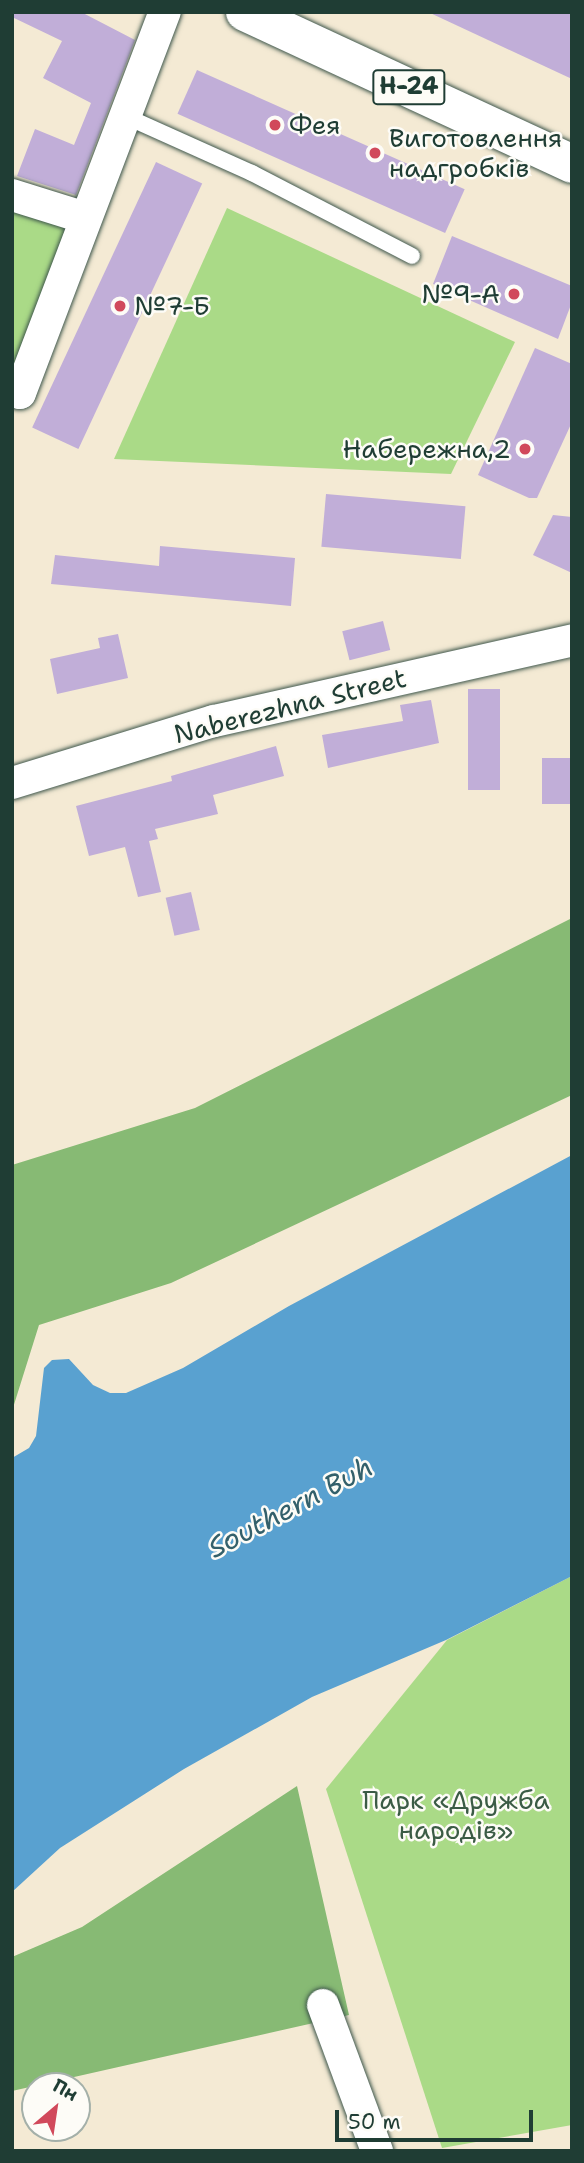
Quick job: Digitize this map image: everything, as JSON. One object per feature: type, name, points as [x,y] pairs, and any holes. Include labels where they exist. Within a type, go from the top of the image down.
[{"type":"main road","name":"Н-24","points":[[245,12],[572,164]]},
{"type":"street","points":[[16,392],[164,12]]},
{"type":"street","points":[[12,195],[86,218]]},
{"type":"street","name":"Naberezhna Street","points":[[12,783],[214,721],[572,640]]},
{"type":"street","points":[[323,2005],[377,2151]]},
{"type":"lane","points":[[125,116],[252,173],[412,256]]},
{"type":"green space","points":[[12,204],[73,223],[12,384]]},
{"type":"green space","points":[[227,208],[515,342],[451,474],[114,459]]},
{"type":"green space","points":[[572,918],[572,1095],[171,1283],[39,1325],[12,1411],[12,1165],[195,1108]]},
{"type":"green space","name":"Парк «Дружба народів»","points":[[572,1576],[572,2125],[442,2148],[326,1789],[447,1640]]},
{"type":"green space","points":[[297,1786],[349,2015],[91,2073],[21,2072],[21,2089],[12,2091],[12,1957],[82,1927]]},
{"type":"water","name":"Southern Buh","points":[[572,1155],[572,1576],[446,1640],[312,1697],[184,1769],[60,1848],[12,1892],[12,1458],[29,1448],[36,1436],[44,1368],[52,1360],[69,1359],[93,1385],[110,1393],[126,1393],[183,1368],[289,1306]]},
{"type":"building","points":[[12,12],[81,12],[135,40],[76,195],[17,176],[35,129],[74,145],[91,103],[43,78],[62,41],[12,17]]},
{"type":"building","points":[[428,12],[572,12],[572,79]]},
{"type":"building","points":[[197,70],[465,189],[445,233],[177,114]]},
{"type":"building","name":"№7-Б","points":[[156,162],[202,184],[78,449],[32,428]]},
{"type":"building","name":"№9-А","points":[[452,236],[572,286],[572,302],[558,339],[433,284]]},
{"type":"building","name":"Набережна,2","points":[[535,348],[572,364],[572,422],[537,498],[529,498],[478,475]]},
{"type":"building","points":[[326,494],[465,506],[461,559],[321,547]]},
{"type":"building","points":[[553,515],[572,517],[572,573],[533,555]]},
{"type":"building","points":[[160,546],[295,558],[291,606],[51,584],[55,555],[159,566]]},
{"type":"building","points":[[383,621],[390,650],[350,660],[342,631]]},
{"type":"building","points":[[118,634],[128,678],[57,694],[50,659],[100,648],[98,638]]},
{"type":"building","points":[[468,689],[500,689],[500,790],[468,790]]},
{"type":"building","points":[[431,700],[439,743],[328,768],[322,735],[403,721],[400,705]]},
{"type":"building","points":[[276,746],[284,776],[213,795],[218,814],[155,829],[158,839],[149,841],[161,892],[138,897],[125,847],[89,856],[76,806],[172,781],[171,776]]},
{"type":"building","points":[[542,758],[570,758],[570,804],[542,804]]},
{"type":"building","points":[[191,892],[200,930],[174,936],[166,898]]},
{"type":"place","name":"Фея","points":[[275,125]]},
{"type":"place","name":"Виготовлення надгробків","points":[[375,153]]},
{"type":"place","name":"№9-А","points":[[514,294]]},
{"type":"place","name":"№7-Б","points":[[120,306]]},
{"type":"place","name":"Набережна,2","points":[[525,449]]}]
